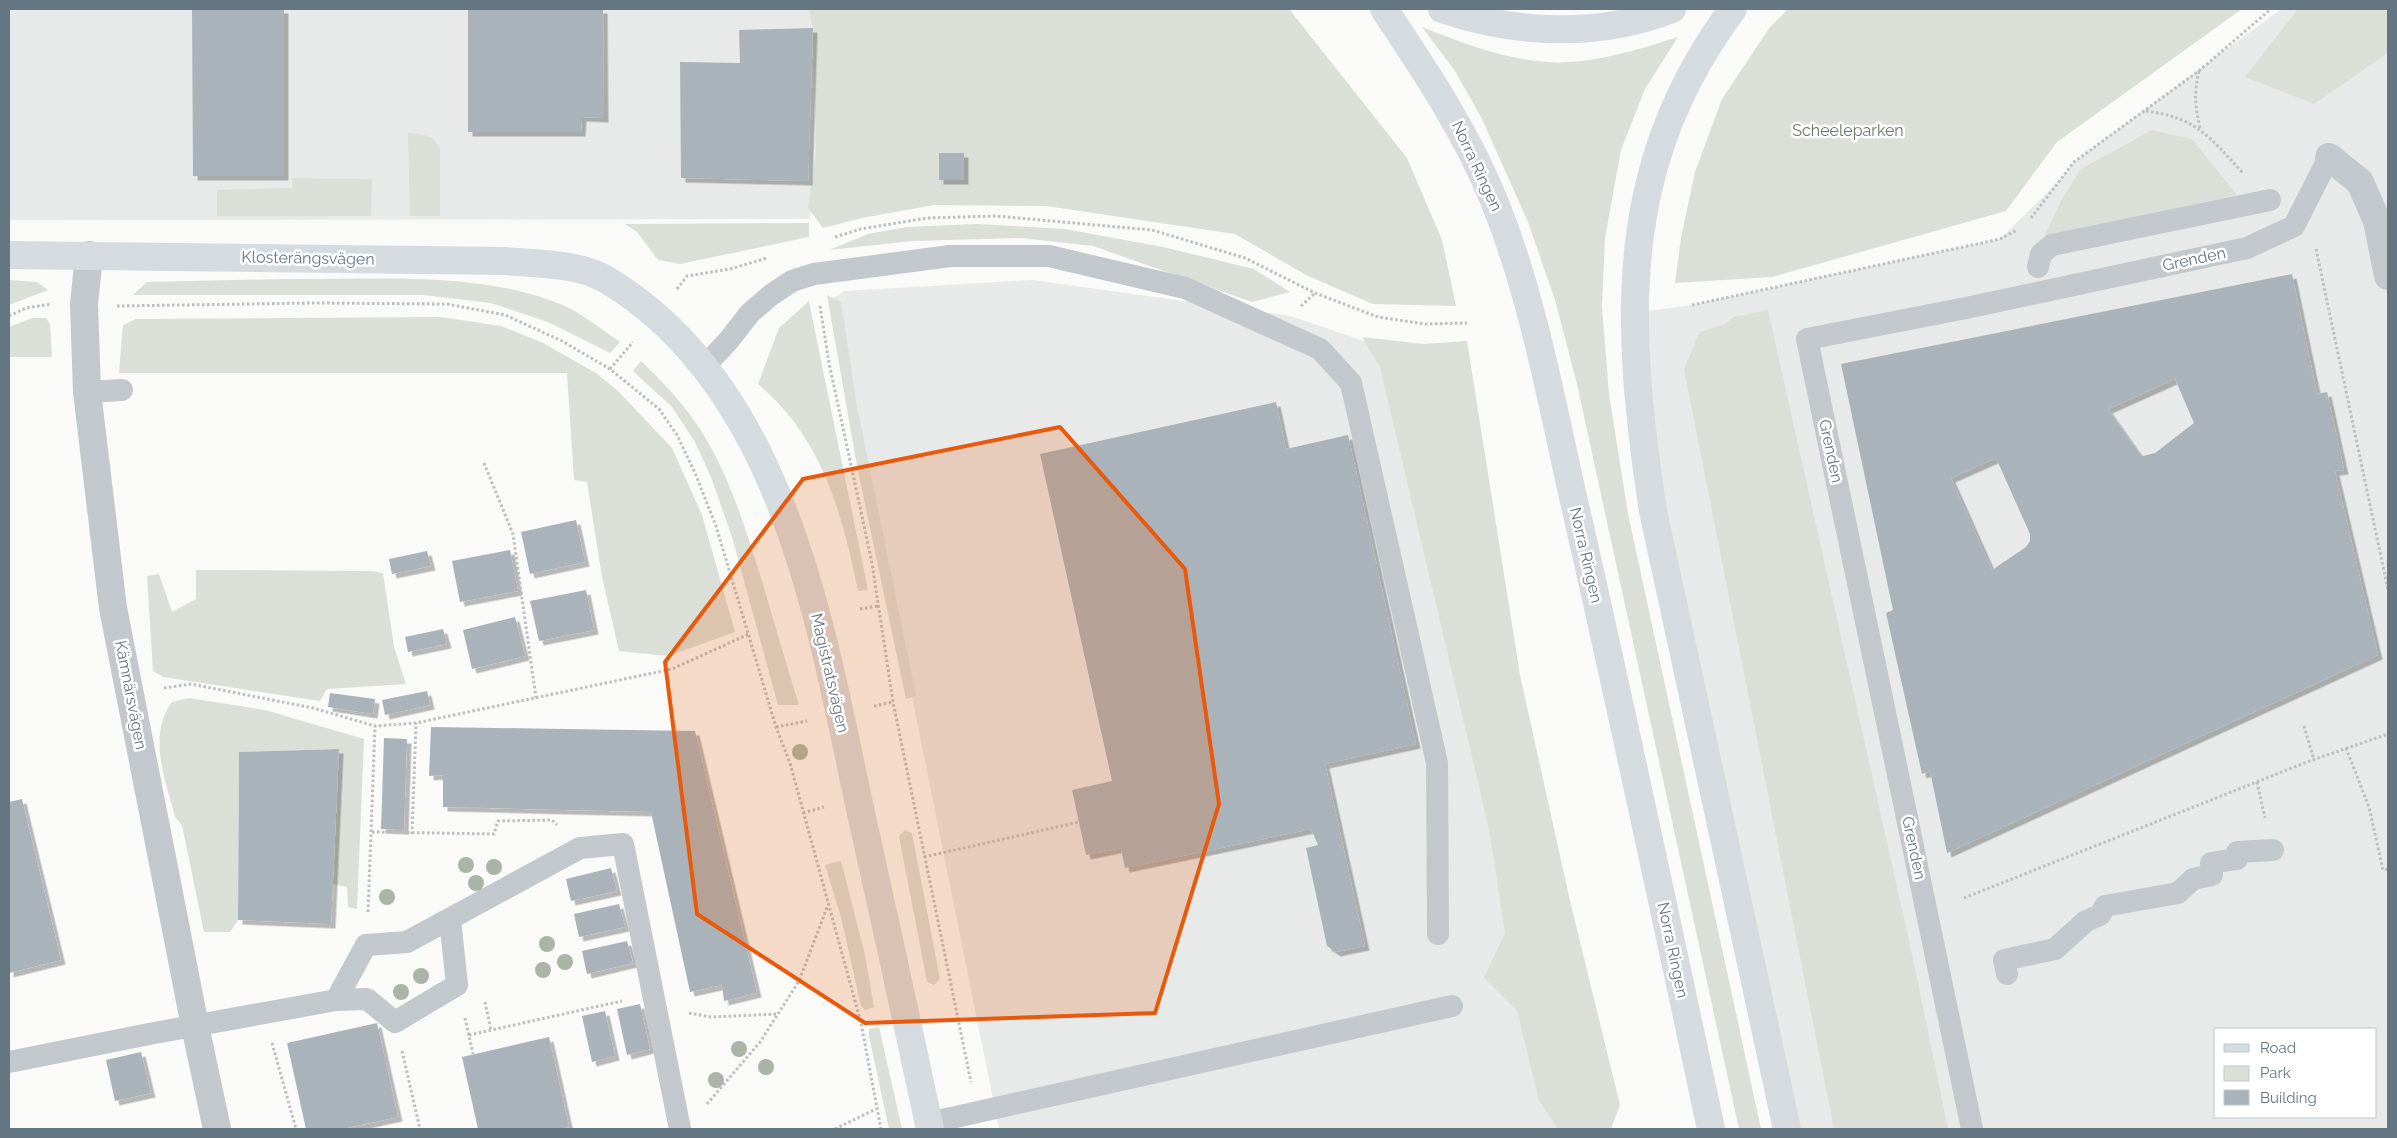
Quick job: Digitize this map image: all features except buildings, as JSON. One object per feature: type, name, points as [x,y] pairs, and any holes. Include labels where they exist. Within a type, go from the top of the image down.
[{"type":"main road","name":"Norra Ringen","points":[[1384,9],[1450,109],[1491,193],[1512,248],[1540,351],[1597,602],[1711,1129]]},
{"type":"main road","points":[[1442,9],[1468,18],[1500,25],[1558,29],[1592,28],[1627,23],[1672,9]]},
{"type":"main road","points":[[1733,9],[1692,70],[1672,112],[1656,158],[1638,242],[1634,322],[1643,445],[1653,511],[1787,1129]]},
{"type":"main road","name":"Klosterängsvägen","points":[[9,255],[505,261],[575,268],[605,279]]},
{"type":"main road","name":"Magistratsvägen","points":[[605,279],[656,316],[704,367],[748,436],[767,474],[818,616],[930,1126]]},
{"type":"street","points":[[2329,157],[2360,182],[2377,221],[2388,276]]},
{"type":"street","name":"Kämnärsvägen","points":[[89,255],[84,304],[87,392],[113,608],[132,694],[195,1026],[217,1129]]},
{"type":"lane","points":[[2294,226],[2329,157]]},
{"type":"lane","points":[[2038,268],[2041,254],[2052,245],[2270,200]]},
{"type":"lane","name":"Grenden","points":[[1972,1129],[1808,339],[1976,306],[2247,248],[2294,226]]},
{"type":"lane","points":[[704,367],[729,340],[750,313],[771,295],[792,281],[814,274],[950,256],[1049,256],[1185,288],[1320,348],[1350,383],[1437,763],[1438,934]]},
{"type":"lane","points":[[87,392],[122,390]]},
{"type":"lane","points":[[336,1000],[366,945],[407,942],[580,848],[623,844],[680,1129]]},
{"type":"lane","points":[[2007,974],[2004,960],[2055,949],[2086,922],[2100,916],[2105,906],[2178,893],[2193,879],[2212,875],[2211,863],[2237,859],[2238,852],[2273,850]]},
{"type":"lane","points":[[9,1062],[336,1000],[367,999],[394,1022],[457,985],[450,919]]},
{"type":"lane","points":[[930,1126],[976,1112],[1452,1006]]},
{"type":"path","points":[[2027,224],[2074,162],[2200,70],[2271,9]]},
{"type":"path","points":[[2200,70],[2195,88],[2194,106],[2200,128]]},
{"type":"path","points":[[2146,111],[2170,114],[2200,128],[2270,200]]},
{"type":"path","points":[[2294,226],[2315,246],[2388,590]]},
{"type":"path","points":[[1692,305],[2000,239],[2020,228]]},
{"type":"path","points":[[814,274],[829,363],[872,563],[893,702],[976,1112]]},
{"type":"path","points":[[9,316],[26,308],[46,304],[126,306],[314,303],[447,304],[505,316],[562,341],[610,369],[659,409],[677,435],[716,526],[776,727],[790,763],[860,1023],[881,1129]]},
{"type":"path","points":[[484,463],[513,534],[536,698]]},
{"type":"path","points":[[860,609],[878,606]]},
{"type":"path","points":[[132,694],[191,684],[312,708],[376,726],[416,723],[672,669],[749,634]]},
{"type":"path","points":[[412,834],[416,723]]},
{"type":"path","points":[[366,945],[376,726]]},
{"type":"path","points":[[2304,726],[2314,760]]},
{"type":"path","points":[[1964,898],[2256,782],[2388,734]]},
{"type":"path","points":[[2346,748],[2369,806],[2383,870],[2388,869]]},
{"type":"path","points":[[2256,782],[2266,820]]},
{"type":"path","points":[[803,813],[827,807]]},
{"type":"path","points":[[372,832],[494,834],[498,821],[552,820],[580,848]]},
{"type":"path","points":[[924,856],[1079,822]]},
{"type":"path","points":[[702,1109],[760,1042],[799,981],[828,905]]},
{"type":"path","points":[[469,1035],[652,994],[674,1011],[711,1017],[778,1014]]},
{"type":"path","points":[[264,1014],[296,1129]]},
{"type":"path","points":[[394,1022],[420,1129]]},
{"type":"path","points":[[835,1129],[876,1109]]},
{"type":"highlighted area","points":[[1060,427],[1185,569],[1219,804],[1155,1013],[865,1023],[697,914],[665,662],[803,479]]},
{"type":"shaded area","points":[[9,9],[830,9],[810,219],[9,220]]},
{"type":"shaded area","points":[[2281,9],[2388,9],[2388,1129],[1787,1129],[1669,590],[1633,313],[1692,305],[2000,239],[2061,179],[2074,162]]},
{"type":"shaded area","points":[[1032,280],[1291,316],[1408,356],[1590,1129],[999,1129],[832,299],[845,291]]},
{"type":"green space","points":[[809,9],[1289,9],[1407,158],[1442,240],[1456,306],[1373,304],[1308,276],[1235,234],[1046,206],[934,205],[862,218],[823,228],[808,208],[816,153],[813,28]]},
{"type":"green space","name":"Scheeleparken","points":[[1788,9],[2242,9],[2057,142],[2006,211],[1772,277],[1675,283],[1681,238],[1695,172],[1722,99],[1770,27]]},
{"type":"green space","points":[[2298,9],[2388,9],[2388,53],[2314,104],[2245,77]]},
{"type":"green space","points":[[1422,27],[1460,42],[1500,54],[1520,59],[1561,62],[1606,57],[1678,37],[1645,89],[1621,150],[1605,238],[1602,307],[1609,394],[1628,514],[1761,1129],[1739,1129],[1577,384],[1555,300],[1528,222],[1481,117],[1455,71]]},
{"type":"green space","points":[[2152,130],[2192,139],[2237,195],[2044,237],[2063,197],[2081,169]]},
{"type":"green space","points":[[408,133],[432,138],[440,150],[440,216],[410,216]]},
{"type":"green space","points":[[292,178],[372,179],[371,216],[217,216],[217,190],[293,188]]},
{"type":"green space","points":[[809,223],[809,237],[680,264],[658,260],[637,232],[625,224]]},
{"type":"green space","points":[[977,224],[1065,229],[1163,247],[1254,269],[1290,292],[1252,302],[1093,246],[1021,238],[913,241],[829,250],[868,234],[907,227]]},
{"type":"green space","points":[[284,279],[426,279],[496,286],[530,294],[563,305],[585,317],[620,342],[610,353],[548,322],[491,303],[423,295],[133,295],[147,282]]},
{"type":"green space","points":[[9,280],[37,282],[48,290],[9,305]]},
{"type":"green space","points":[[827,295],[841,302],[856,401],[916,696],[906,699],[857,466]]},
{"type":"green space","points":[[809,301],[868,590],[858,591],[845,533],[826,478],[814,452],[780,405],[758,384],[779,328]]},
{"type":"green space","points":[[1768,310],[1915,968],[1948,1129],[1834,1129],[1684,369],[1700,332],[1725,324],[1734,317]]},
{"type":"green space","points":[[441,317],[501,326],[543,343],[596,373],[617,390],[672,448],[702,515],[735,632],[668,656],[619,651],[602,577],[587,482],[574,480],[567,373],[119,373],[123,325],[136,319]]},
{"type":"green space","points":[[32,318],[46,318],[50,324],[52,357],[9,357],[9,327]]},
{"type":"green space","points":[[1362,337],[1423,344],[1467,341],[1520,675],[1570,901],[1620,1105],[1611,1129],[1558,1129],[1539,1100],[1517,1011],[1484,978],[1505,933],[1489,829],[1380,367]]},
{"type":"green space","points":[[641,361],[656,375],[696,423],[726,479],[749,540],[799,705],[778,705],[732,537],[711,477],[695,442],[672,407],[633,371]]},
{"type":"green space","points":[[196,570],[370,571],[383,573],[394,647],[406,684],[327,689],[320,701],[163,677],[153,671],[147,576],[159,574],[172,612],[196,599]]},
{"type":"green space","points":[[189,698],[265,710],[364,739],[357,909],[348,907],[347,887],[333,884],[339,749],[239,752],[238,920],[230,932],[204,932],[182,825],[175,817],[167,789],[160,744],[161,729],[165,715],[172,702]]},
{"type":"green space","points":[[905,830],[912,833],[940,979],[934,985],[927,982],[899,836]]},
{"type":"green space","points":[[841,861],[865,955],[874,1007],[865,1010],[861,1006],[841,917],[825,865]]},
{"type":"green space","points":[[879,1027],[902,1129],[889,1129],[869,1036],[869,1029]]}]
